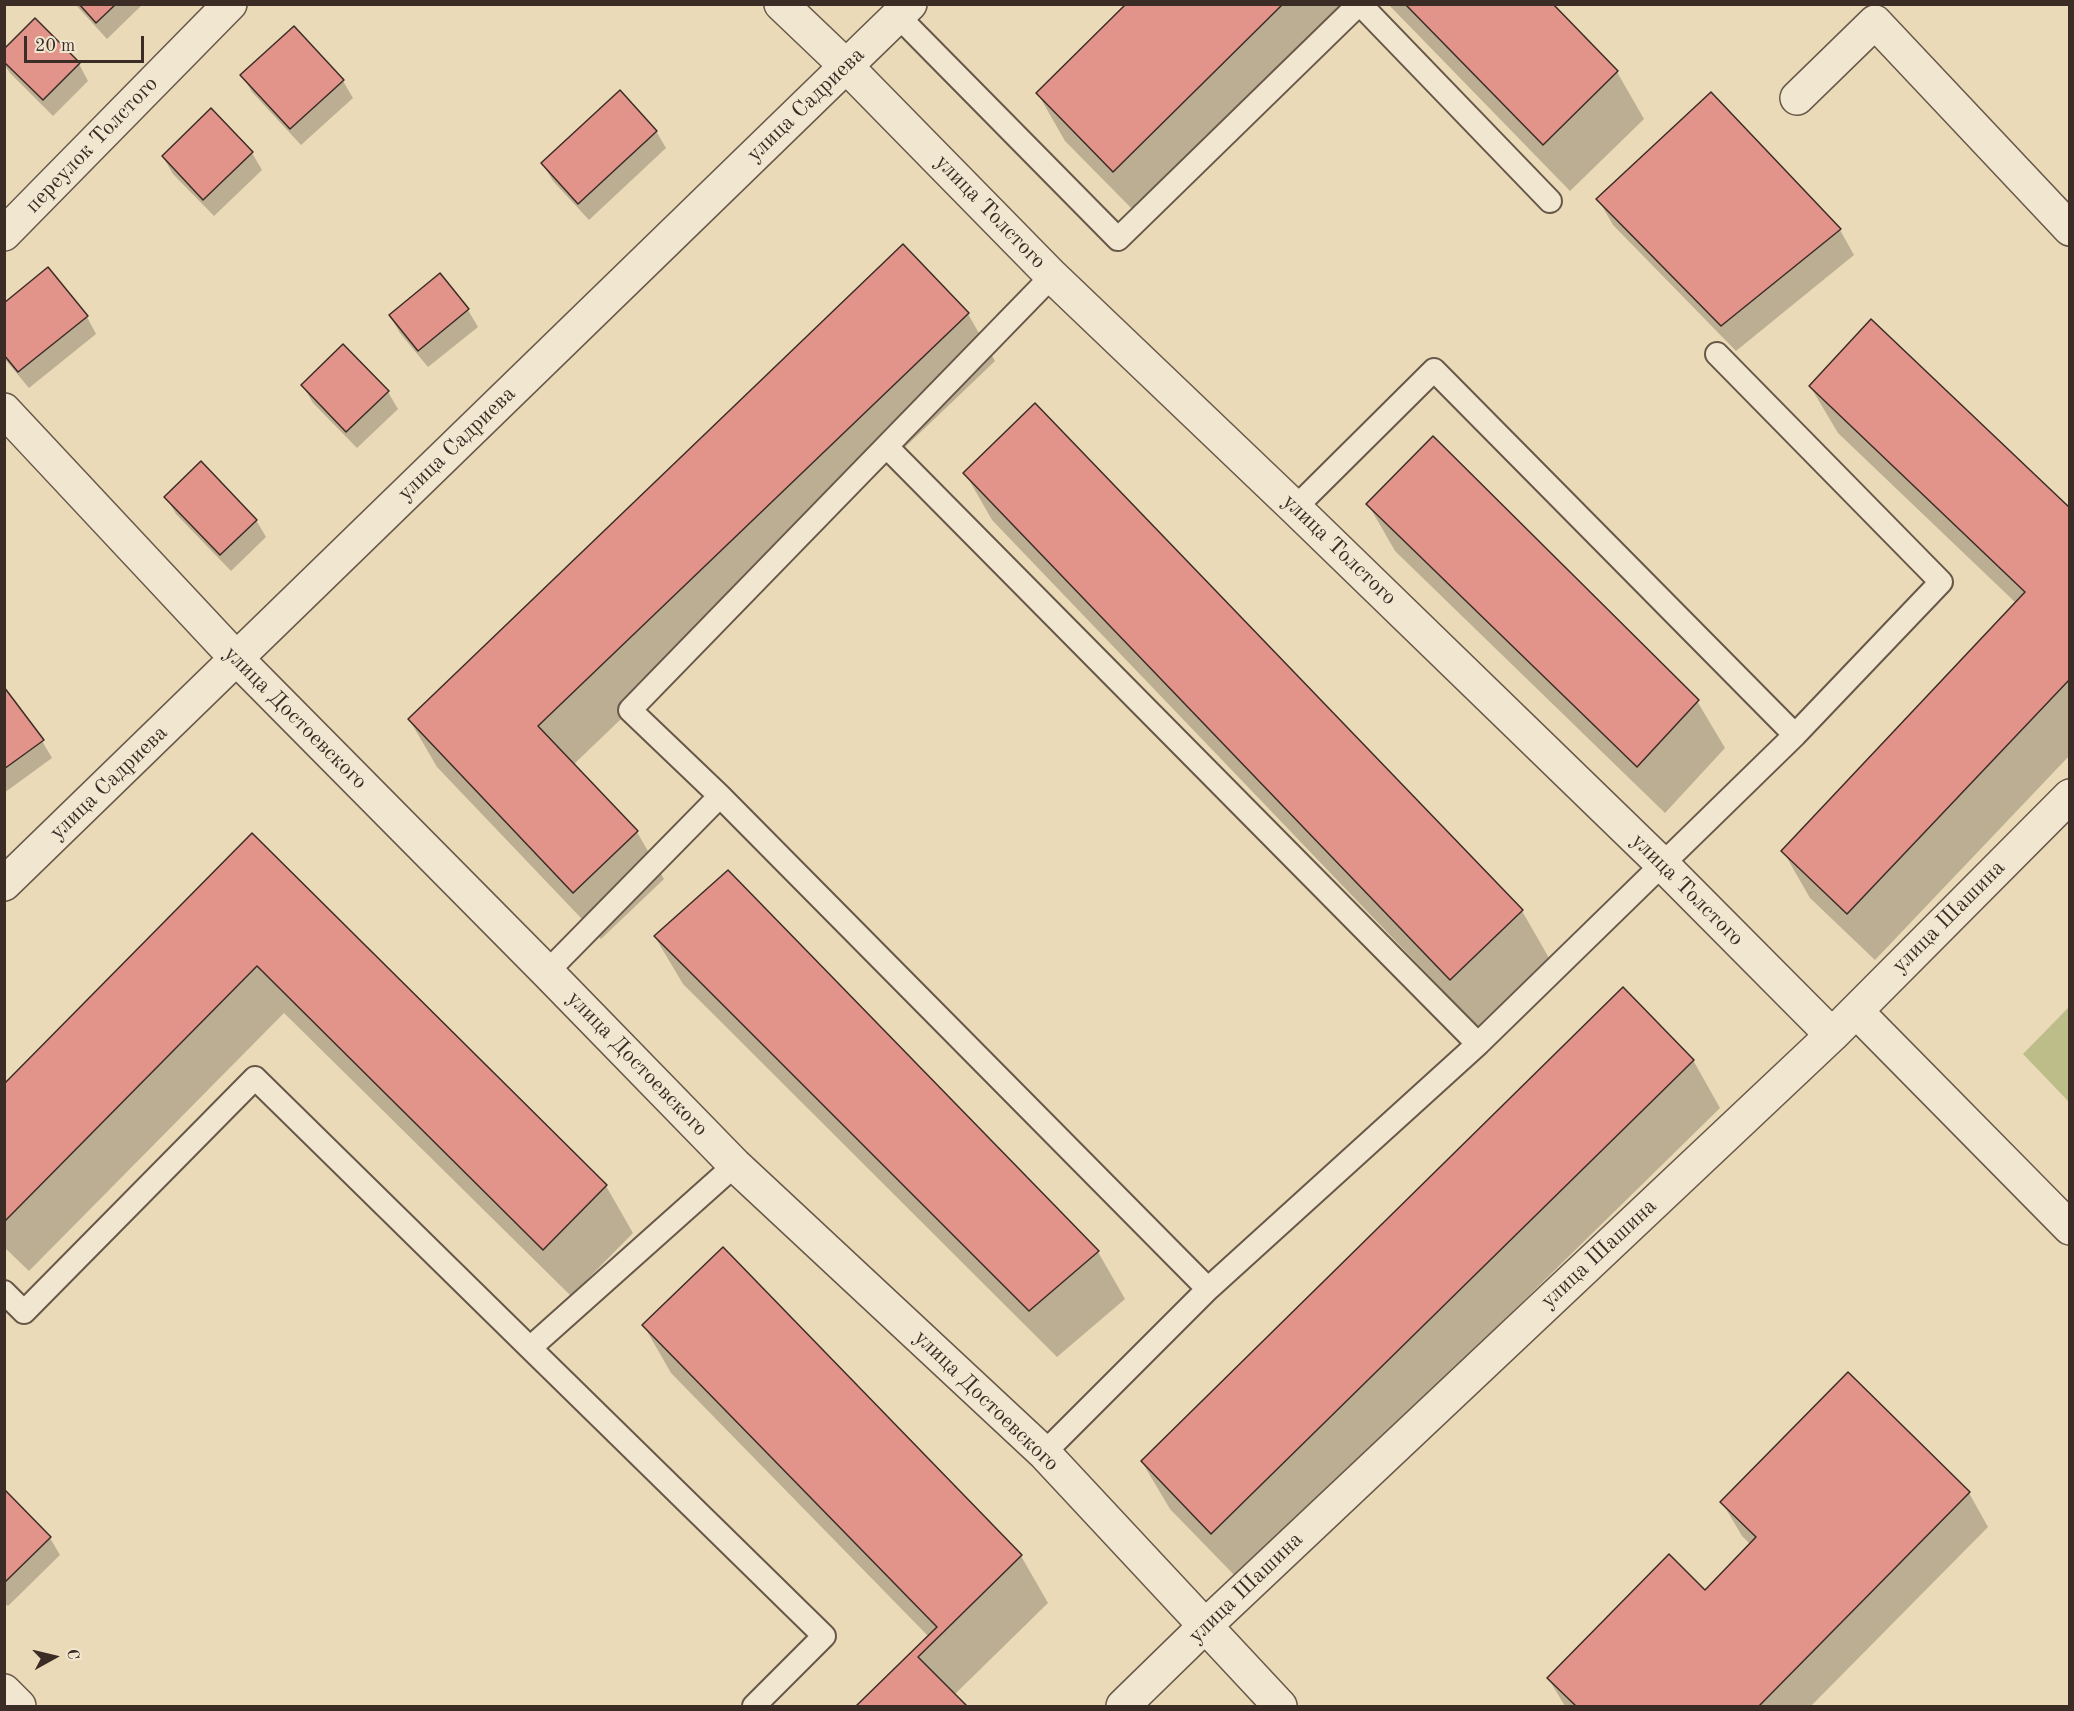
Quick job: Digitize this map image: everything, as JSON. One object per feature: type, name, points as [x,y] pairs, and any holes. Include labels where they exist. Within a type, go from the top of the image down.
[{"type":"street","name":"переулок Толстого","points":[[4,234],[230,4]]},
{"type":"street","name":"улица Толстого","points":[[781,4],[846,66],[1052,276],[1662,864],[1832,1035]]},
{"type":"street","name":"улица Садриева","points":[[4,884],[904,10]]},
{"type":"street","points":[[1797,98],[1875,22],[2070,229]]},
{"type":"street","name":"улица Достоевского","points":[[4,410],[236,658],[548,972],[735,1165],[1044,1453],[1280,1707]]},
{"type":"street","name":"улица Шашина","points":[[1123,1707],[1204,1627],[1832,1035],[2070,796]]},
{"type":"street","points":[[1856,1011],[2070,1228]]},
{"type":"street","points":[[4,1691],[20,1707]]},
{"type":"lane","points":[[904,10],[1118,239],[1360,4],[1550,201]]},
{"type":"lane","points":[[1052,276],[630,710],[720,796],[1208,1289]]},
{"type":"lane","points":[[1044,1453],[1208,1289],[1478,1044],[1795,735],[1941,582],[1717,354]]},
{"type":"lane","points":[[1295,508],[1434,370],[1795,735]]},
{"type":"lane","points":[[887,447],[1478,1044]]},
{"type":"lane","points":[[548,972],[720,796]]},
{"type":"lane","points":[[4,1292],[24,1312],[255,1078],[824,1636],[754,1707]]},
{"type":"lane","points":[[530,1348],[735,1165]]},
{"type":"green space","points":[[2069,1007],[2069,1102],[2023,1054]]},
{"type":"building","points":[[79,4],[116,4],[96,23]]},
{"type":"building","points":[[1126,4],[1283,4],[1113,172],[1036,93]]},
{"type":"building","points":[[1405,4],[1553,4],[1618,71],[1543,145]]},
{"type":"building","points":[[35,18],[80,63],[43,100],[4,62],[4,49]]},
{"type":"building","points":[[294,26],[344,80],[290,129],[240,75]]},
{"type":"building","points":[[620,90],[657,131],[578,204],[541,163]]},
{"type":"building","points":[[1711,92],[1841,229],[1721,326],[1596,199]]},
{"type":"building","points":[[211,108],[253,152],[203,200],[162,156]]},
{"type":"building","points":[[903,244],[969,313],[538,726],[638,831],[573,893],[408,719]]},
{"type":"building","points":[[48,267],[88,316],[18,372],[4,355],[4,303]]},
{"type":"building","points":[[440,273],[469,309],[418,351],[389,315]]},
{"type":"building","points":[[1871,319],[2070,508],[2070,679],[1847,914],[1781,851],[2025,592],[1809,386]]},
{"type":"building","points":[[343,344],[389,391],[346,432],[301,385]]},
{"type":"building","points":[[1035,403],[1523,910],[1450,980],[963,473]]},
{"type":"building","points":[[1433,436],[1699,700],[1637,767],[1366,504]]},
{"type":"building","points":[[201,461],[257,520],[220,555],[164,497]]},
{"type":"building","points":[[4,687],[44,740],[4,769]]},
{"type":"building","points":[[252,833],[607,1185],[543,1250],[257,966],[4,1222],[4,1084]]},
{"type":"building","points":[[728,870],[1099,1251],[1029,1311],[654,936]]},
{"type":"building","points":[[1623,987],[1694,1060],[1211,1534],[1141,1461]]},
{"type":"building","points":[[723,1247],[1022,1555],[918,1657],[967,1706],[856,1706],[937,1627],[642,1325]]},
{"type":"building","points":[[1848,1372],[1970,1492],[1759,1706],[1576,1706],[1547,1678],[1669,1554],[1705,1590],[1756,1537],[1720,1502]]},
{"type":"building","points":[[4,1489],[51,1537],[4,1583]]}]
